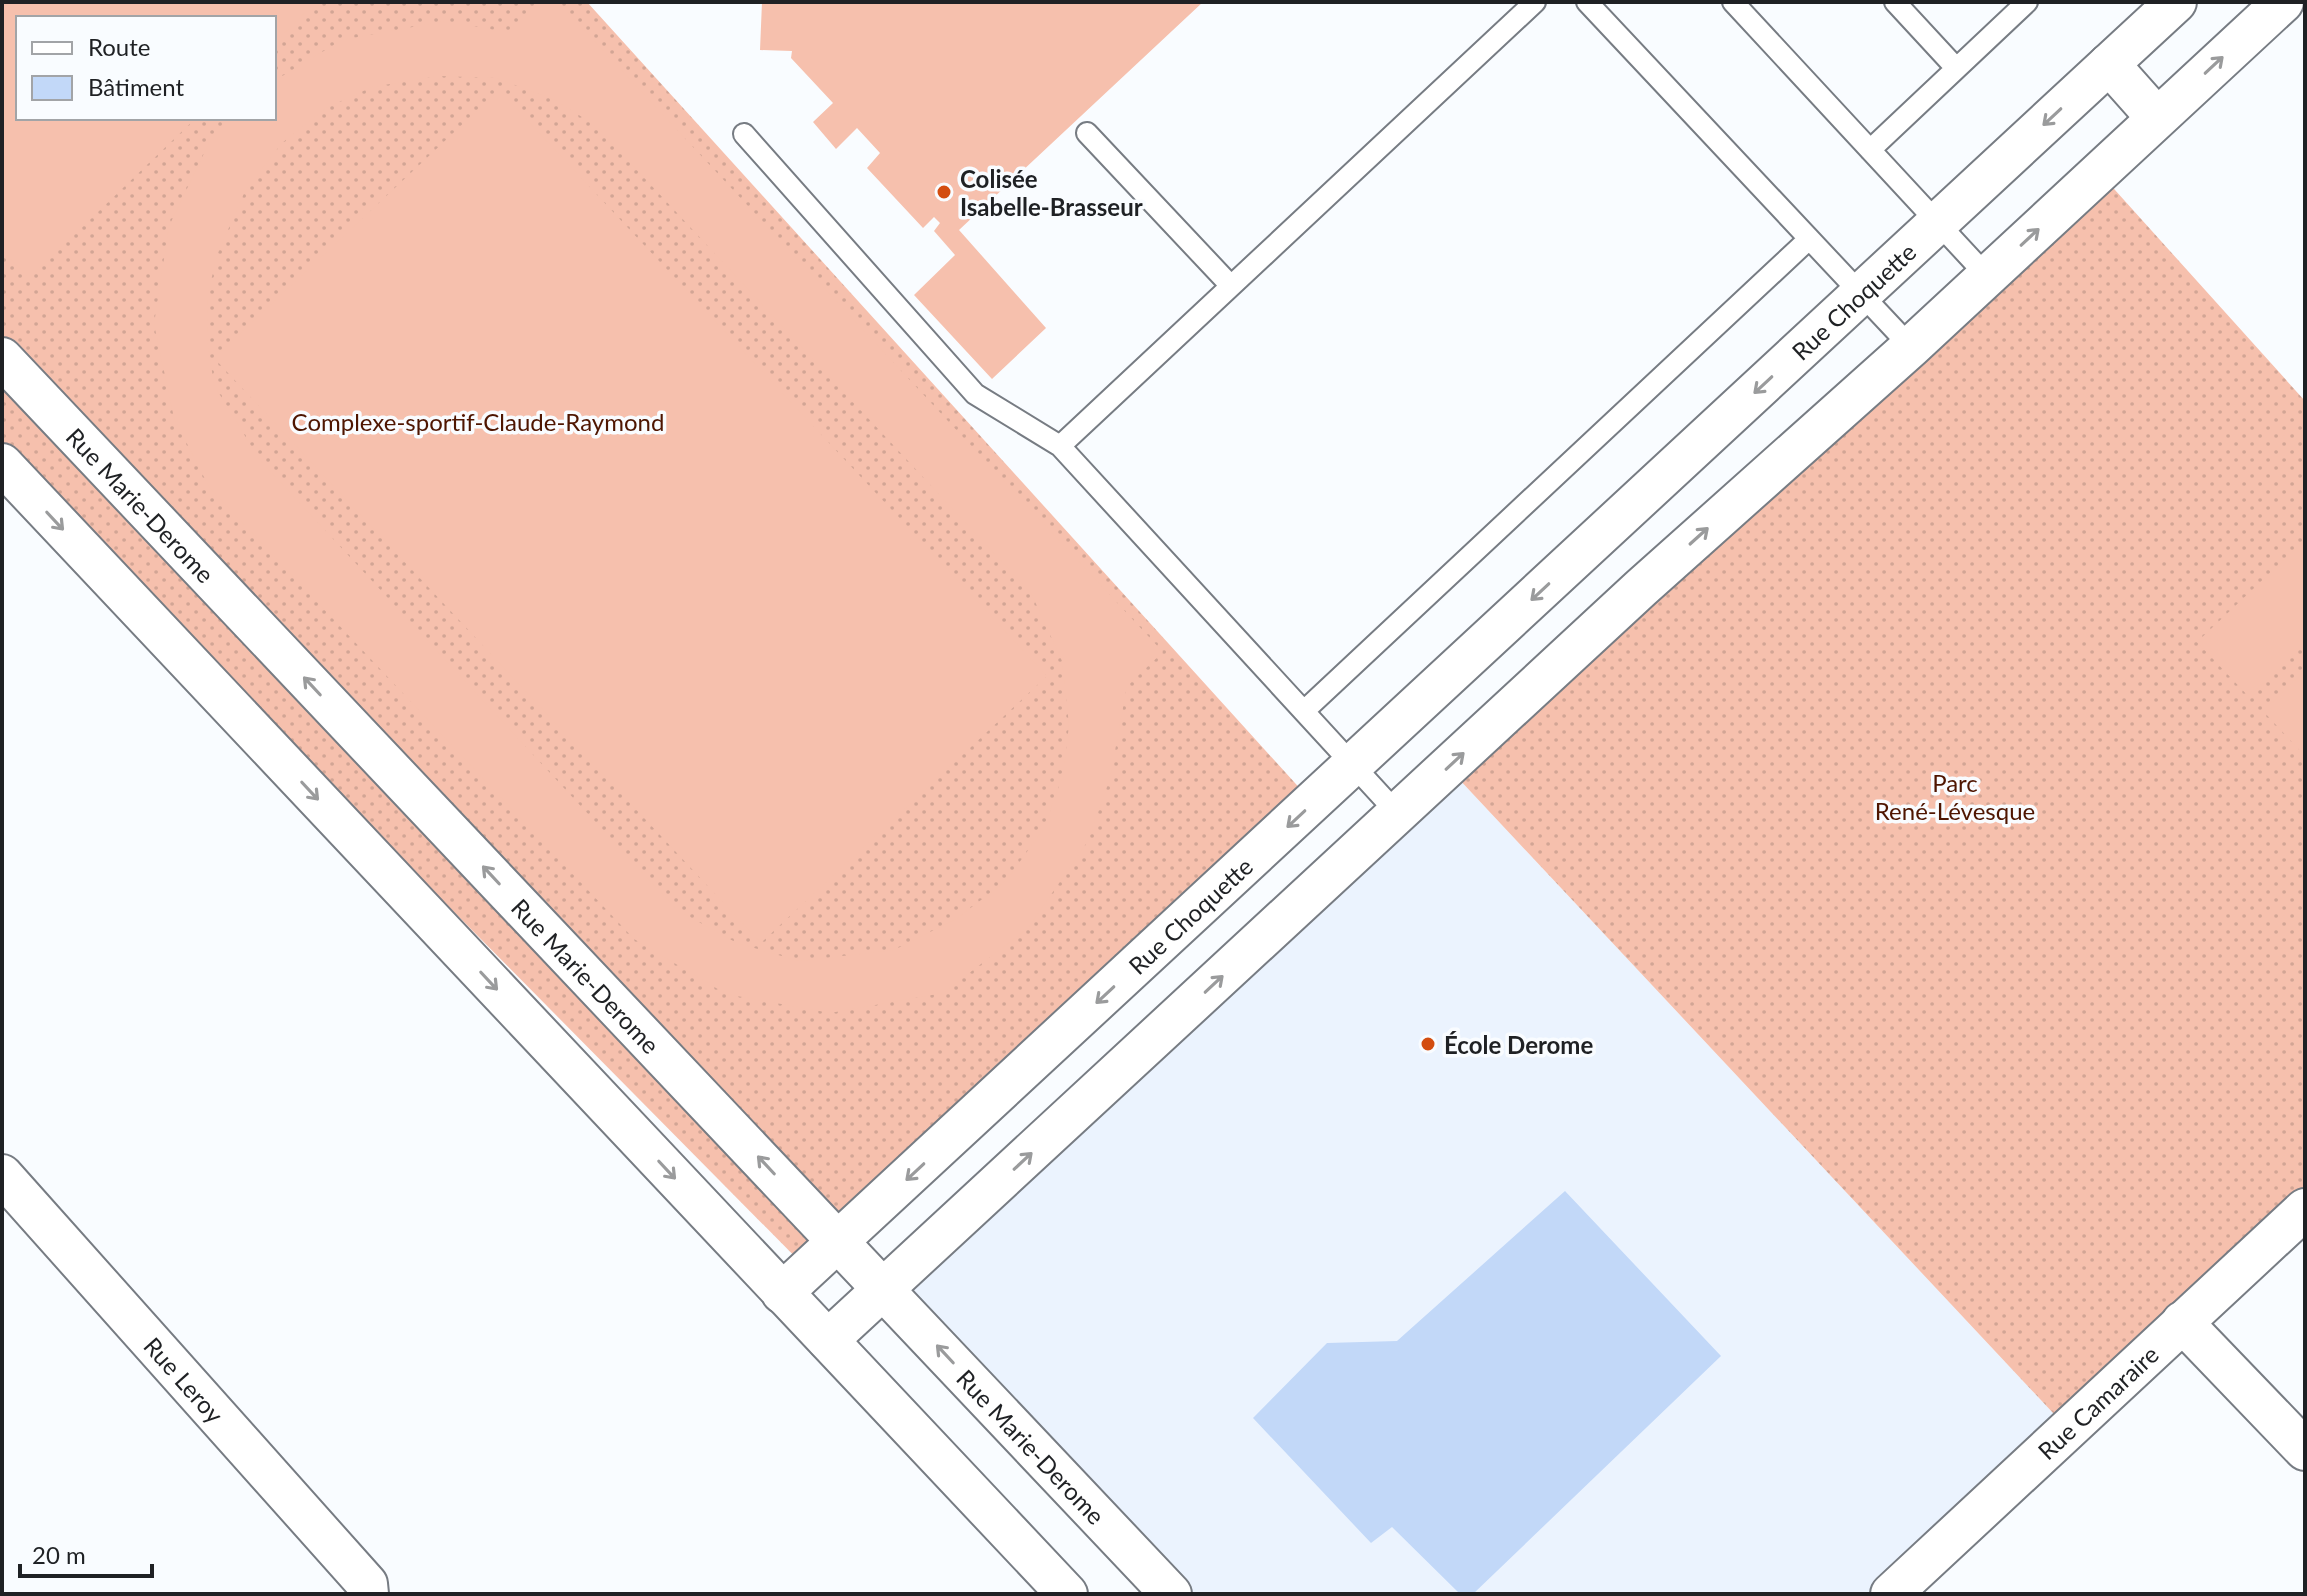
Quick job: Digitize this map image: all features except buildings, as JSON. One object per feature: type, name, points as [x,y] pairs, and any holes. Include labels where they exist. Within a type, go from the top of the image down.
[{"type":"street","name":"Rue Choquette","points":[[782,1293],[2176,2]]},
{"type":"street","points":[[828,1340],[1641,588],[1911,347],[2283,2]]},
{"type":"street","points":[[2109,64],[2157,118]]},
{"type":"street","name":"Rue Marie-Derome","points":[[2,358],[1171,1594]]},
{"type":"street","points":[[2,464],[1067,1594]]},
{"type":"street","points":[[1597,539],[1641,588]]},
{"type":"street","name":"Rue Leroy","points":[[2,1175],[368,1589]]},
{"type":"street","name":"Rue Camaraire","points":[[1891,1594],[2305,1209]]},
{"type":"street","points":[[2182,1322],[2305,1450]]},
{"type":"lane","points":[[1060,446],[1535,2]]},
{"type":"lane","points":[[1587,2],[1911,347]]},
{"type":"lane","points":[[1733,2],[1987,276]]},
{"type":"lane","points":[[1895,2],[1956,68]]},
{"type":"lane","points":[[1870,150],[2027,2]]},
{"type":"lane","points":[[1087,133],[1231,286]]},
{"type":"lane","points":[[744,134],[975,394],[1060,446],[1398,814]]},
{"type":"lane","points":[[1304,711],[1809,239]]},
{"type":"shaded area","name":"École Derome","points":[[1457,777],[2068,1429],[1891,1594],[1171,1594],[884,1290]]},
{"type":"green space","name":"Complexe-sportif-Claude-Raymond","points":[[2,2],[587,2],[1324,815],[819,1281],[2,455]]},
{"type":"green space","points":[[2,2],[316,2],[276,41],[276,16],[16,16],[16,120],[194,120],[29,278],[2,250]]},
{"type":"green space","points":[[543,2],[558,2],[1163,652],[1127,686],[1110,778],[1088,841],[1028,928],[943,993],[830,1013],[726,994],[634,939],[209,487],[174,418],[154,324],[169,226],[209,143],[232,120],[276,120],[276,80],[342,40],[445,21],[512,33]],"holes":[[[439,76],[496,78],[555,100],[596,126],[1031,593],[1062,661],[1069,725],[1063,775],[1044,828],[1006,881],[956,919],[894,950],[799,961],[737,943],[677,910],[259,459],[214,385],[207,338],[208,294],[217,255],[245,191],[282,143],[326,108],[372,87]]]},
{"type":"green space","name":"Colisée Isabelle-Brasseur","points":[[762,2],[1203,2],[959,230],[1046,328],[992,379],[914,295],[955,255],[934,231],[940,223],[934,217],[923,228],[867,168],[880,153],[857,128],[836,149],[813,122],[833,103],[791,58],[792,51],[760,50]]},
{"type":"green space","points":[[499,90],[1047,676],[761,943],[214,358]]},
{"type":"green space","name":"Parc René-Lévesque","points":[[2106,180],[2305,401],[2305,1209],[2068,1429],[1457,777]]},
{"type":"green space","points":[[2305,540],[2305,644],[2249,697],[2197,642]]},
{"type":"green space","points":[[2305,671],[2305,756],[2263,711]]},
{"type":"place","name":"Colisée Isabelle-Brasseur","points":[[944,192]]},
{"type":"place","name":"École Derome","points":[[1428,1044]]}]
